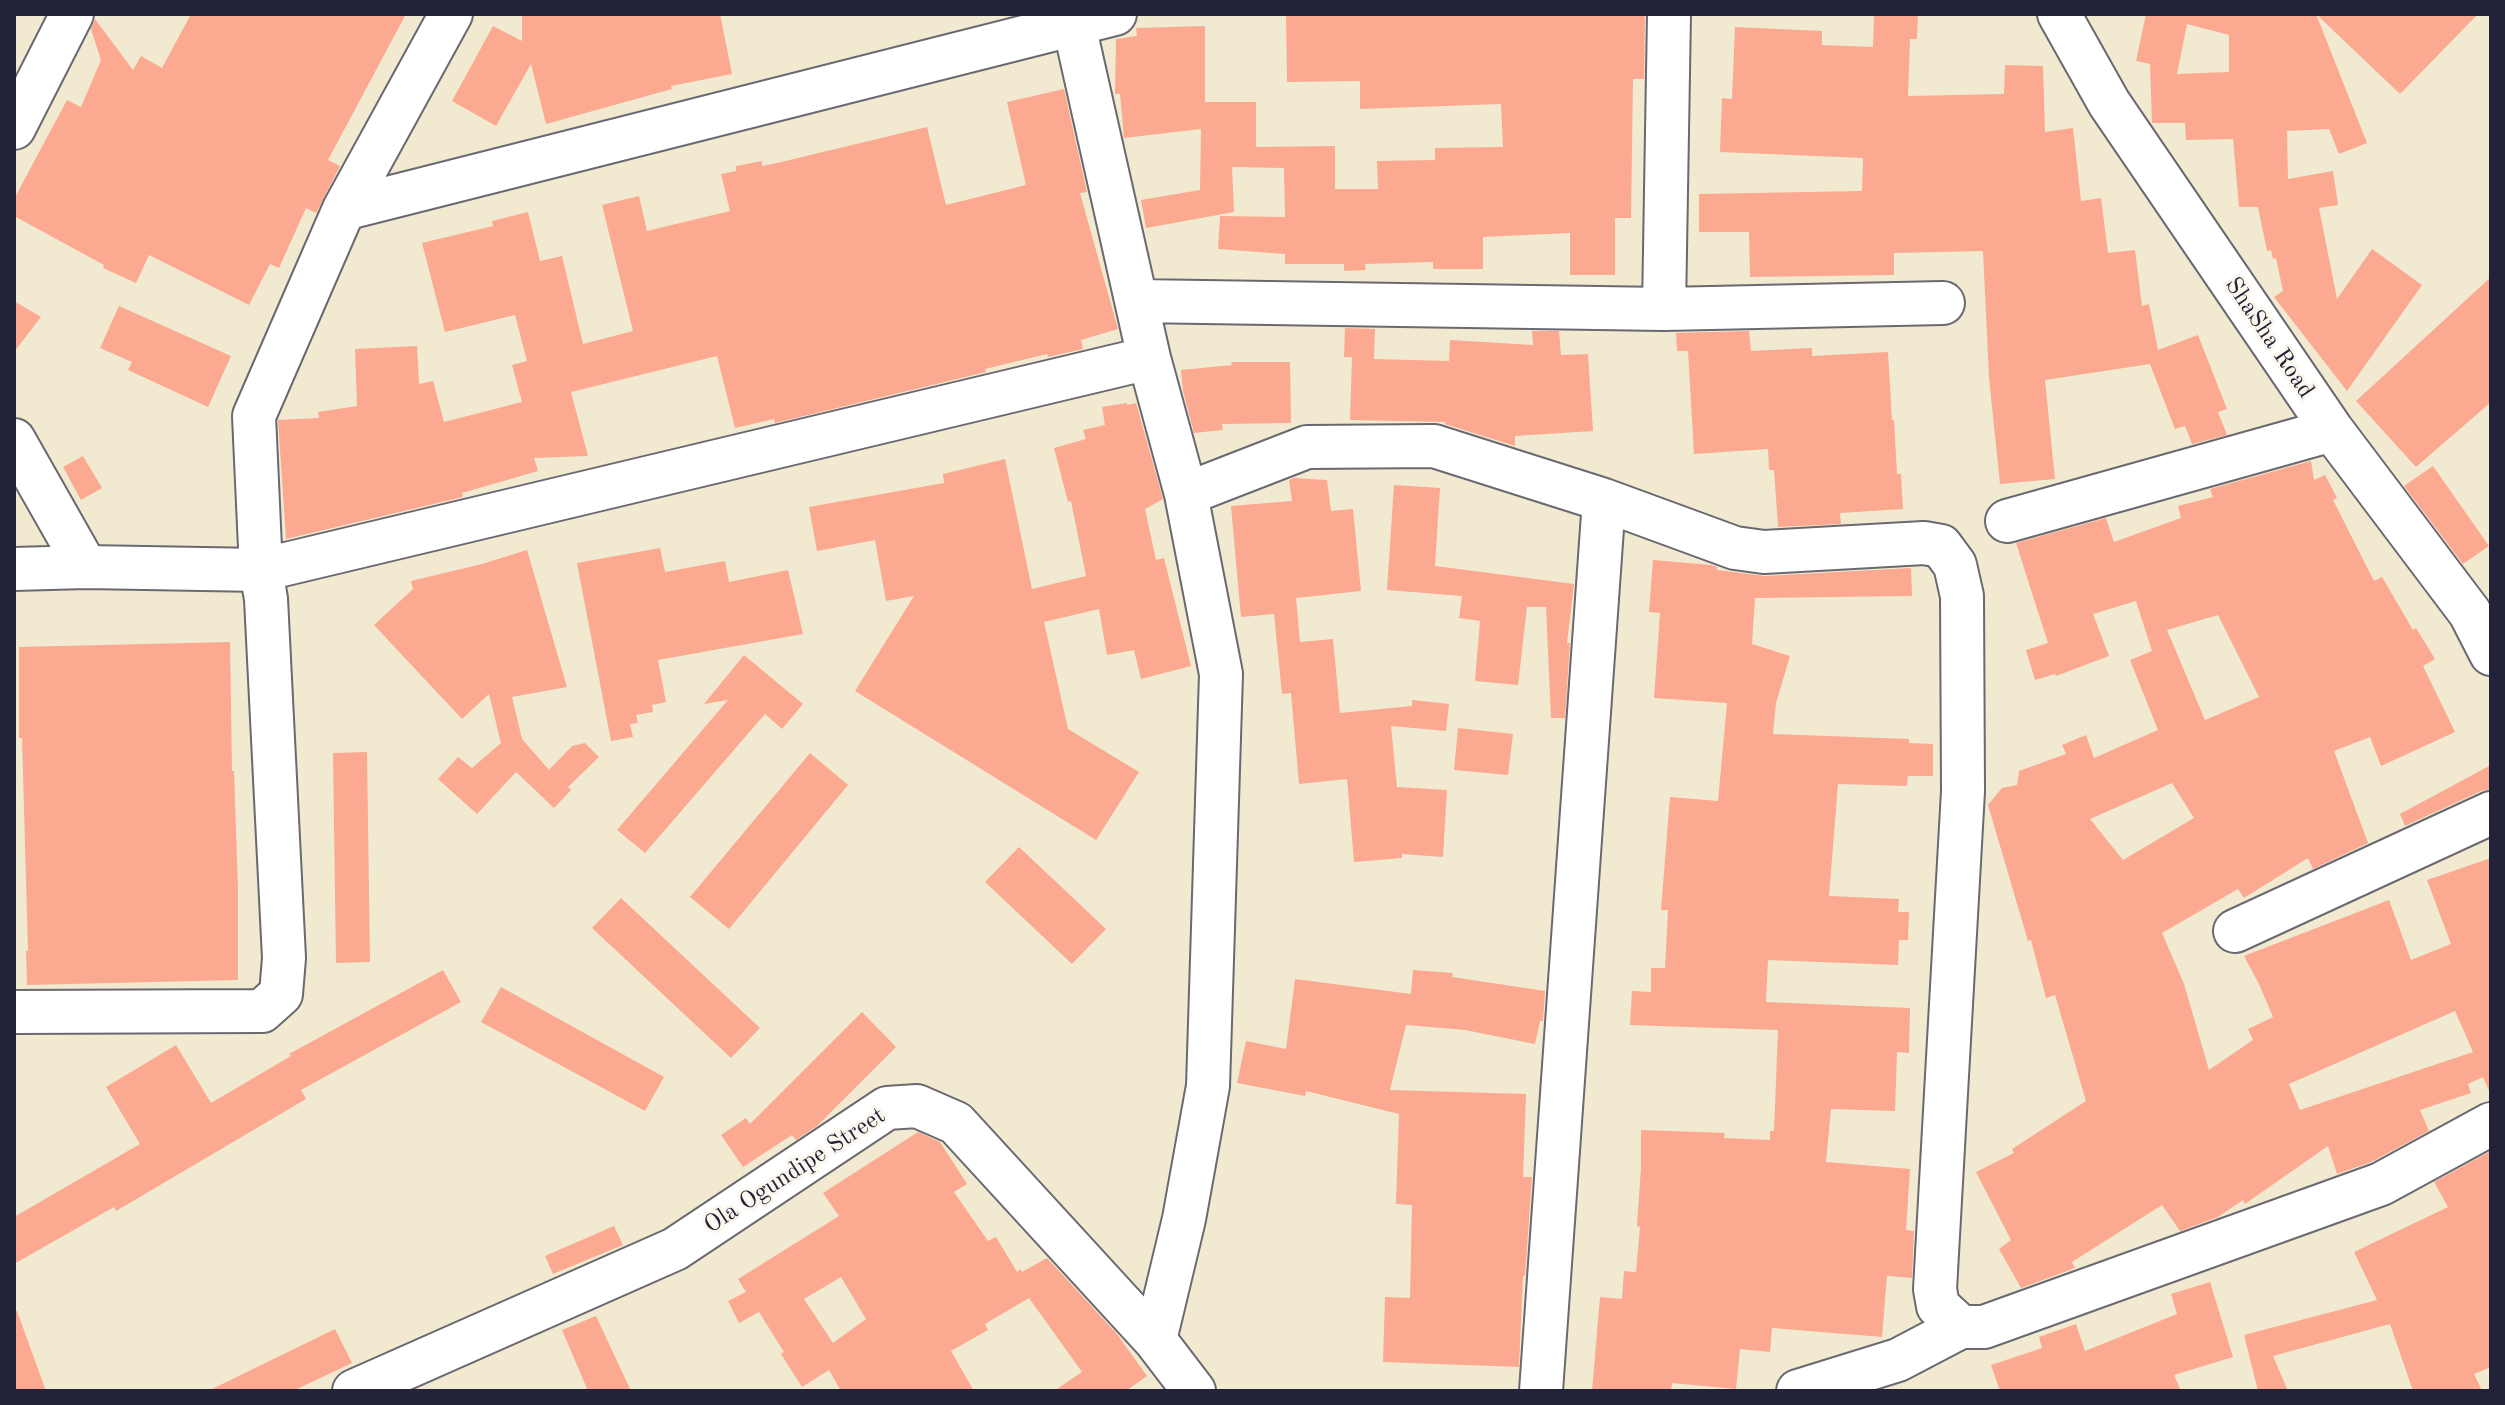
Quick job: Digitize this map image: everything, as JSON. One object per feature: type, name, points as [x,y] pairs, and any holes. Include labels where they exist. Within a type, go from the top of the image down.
[{"type":"street","points":[[14,128],[72,14]]},
{"type":"street","points":[[14,1012],[262,1011],[281,994],[284,958],[254,416],[344,209],[451,14]]},
{"type":"street","points":[[344,209],[1115,14]]},
{"type":"street","points":[[1664,309],[1669,14]]},
{"type":"street","name":"ShaSha Road","points":[[2059,14],[2109,103],[2332,430],[2480,605],[2491,654]]},
{"type":"street","points":[[1074,25],[1149,358],[1186,494],[1221,674],[1208,1070],[1184,1219],[1155,1340]]},
{"type":"street","points":[[1137,301],[1664,309],[1943,303]]},
{"type":"street","points":[[14,569],[261,570],[1149,358]]},
{"type":"street","points":[[2007,521],[2332,430]]},
{"type":"street","points":[[14,440],[86,567]]},
{"type":"street","points":[[1186,494],[1307,447],[1434,446],[1604,500],[1735,548],[1764,552],[1924,543],[1941,546],[1955,565],[1962,596],[1963,791],[1935,1289],[1938,1306],[1961,1327]]},
{"type":"street","points":[[1541,1391],[1604,500]]},
{"type":"street","points":[[2235,931],[2491,813]]},
{"type":"street","name":"Ola Ogundipe Street","points":[[354,1391],[675,1249],[887,1108],[917,1106],[956,1123],[1155,1340],[1194,1391]]},
{"type":"street","points":[[1798,1391],[1898,1360],[1961,1327],[1984,1327],[2381,1184],[2491,1124]]},
{"type":"building","points":[[191,14],[406,14],[328,160],[340,166],[316,213],[306,208],[279,268],[270,264],[249,305],[149,255],[136,283],[103,268],[104,265],[14,216],[14,199],[67,100],[81,107],[101,60],[91,29],[95,19],[133,70],[141,56],[162,68]]},
{"type":"building","points":[[522,14],[720,14],[732,74],[671,86],[672,89],[546,124],[531,64],[496,126],[452,101],[493,26],[522,41]]},
{"type":"building","points":[[1286,14],[1645,14],[1644,79],[1633,79],[1631,218],[1615,218],[1615,275],[1570,275],[1570,233],[1483,237],[1483,269],[1433,269],[1433,262],[1365,264],[1366,270],[1344,271],[1344,264],[1285,264],[1285,254],[1218,249],[1220,216],[1285,217],[1284,168],[1232,167],[1234,212],[1146,228],[1141,200],[1200,190],[1201,129],[1124,138],[1120,94],[1115,94],[1116,39],[1137,36],[1136,28],[1205,26],[1205,102],[1256,102],[1256,147],[1335,146],[1335,189],[1378,189],[1377,161],[1435,160],[1435,148],[1503,147],[1501,104],[1360,109],[1360,81],[1287,82]]},
{"type":"building","points":[[1874,14],[1918,14],[1917,39],[1910,39],[1908,96],[2004,94],[2005,65],[2043,66],[2045,132],[2073,128],[2081,201],[2101,198],[2108,253],[2135,250],[2142,306],[2149,304],[2158,350],[2198,335],[2227,409],[2218,412],[2227,435],[2192,444],[2185,426],[2175,429],[2150,364],[2045,380],[2055,479],[2000,484],[1989,378],[1983,251],[1894,253],[1894,275],[1750,277],[1749,232],[1699,232],[1699,194],[1862,191],[1863,158],[1720,152],[1722,98],[1732,99],[1735,27],[1822,31],[1822,45],[1873,47]]},
{"type":"building","points":[[2146,14],[2316,14],[2367,143],[2339,154],[2329,129],[2287,131],[2288,179],[2333,171],[2338,205],[2319,208],[2337,299],[2372,249],[2422,285],[2347,391],[2274,297],[2283,291],[2276,258],[2273,259],[2271,250],[2267,251],[2258,207],[2239,207],[2233,139],[2186,140],[2185,123],[2152,123],[2150,64],[2136,61]],"holes":[[[2187,24],[2229,35],[2229,72],[2177,74]]]},
{"type":"building","points":[[2316,14],[2478,14],[2400,94]]},
{"type":"building","points":[[1064,89],[1087,192],[1080,193],[1118,329],[1081,340],[1083,349],[1048,357],[1047,354],[985,369],[986,372],[775,423],[774,419],[735,428],[717,356],[571,392],[588,456],[534,458],[538,471],[462,493],[463,497],[286,539],[278,420],[319,418],[318,412],[357,406],[355,349],[417,346],[419,384],[433,381],[444,422],[522,402],[512,365],[527,361],[515,315],[445,332],[422,243],[493,226],[492,221],[528,212],[540,261],[562,256],[583,344],[633,331],[602,205],[639,196],[647,231],[730,211],[721,174],[736,171],[736,166],[762,161],[762,166],[777,163],[927,127],[946,205],[1026,185],[1007,102]]},
{"type":"building","points":[[2491,277],[2491,402],[2416,467],[2356,401]]},
{"type":"building","points":[[14,301],[41,317],[14,352]]},
{"type":"building","points":[[119,306],[231,356],[208,407],[128,370],[132,362],[100,348]]},
{"type":"building","points":[[1345,328],[1375,329],[1374,359],[1449,361],[1450,340],[1533,345],[1532,331],[1559,331],[1561,355],[1588,354],[1593,431],[1515,436],[1515,446],[1445,422],[1350,420],[1352,357],[1344,357]]},
{"type":"building","points":[[1749,331],[1751,351],[1812,348],[1812,356],[1888,352],[1897,474],[1901,474],[1903,509],[1840,513],[1841,524],[1778,527],[1774,470],[1769,470],[1768,449],[1694,454],[1688,351],[1677,351],[1676,333]]},
{"type":"building","points":[[1231,362],[1290,362],[1291,423],[1222,424],[1223,430],[1194,433],[1181,370],[1232,365]]},
{"type":"building","points":[[1136,403],[1163,499],[1145,509],[1156,560],[1164,558],[1191,666],[1141,679],[1134,650],[1107,655],[1099,609],[1044,622],[1068,729],[1139,772],[1096,840],[855,691],[914,596],[886,601],[875,540],[817,551],[809,507],[944,483],[943,474],[1005,459],[1032,589],[1086,576],[1071,501],[1068,502],[1054,448],[1086,439],[1083,430],[1105,425],[1102,407]]},
{"type":"building","points":[[83,456],[102,488],[81,500],[63,467]]},
{"type":"building","points":[[2311,461],[2314,480],[2325,475],[2337,498],[2333,500],[2374,581],[2382,577],[2413,630],[2416,628],[2435,659],[2423,666],[2455,732],[2381,766],[2370,737],[2334,751],[2368,843],[2313,869],[2308,858],[2244,898],[2238,889],[2162,933],[2184,984],[2209,1070],[2253,1040],[2248,1029],[2273,1017],[2244,956],[2389,900],[2411,960],[2451,944],[2427,880],[2491,858],[2491,1095],[2483,1077],[2468,1084],[2471,1093],[2420,1110],[2429,1131],[2371,1162],[2337,1174],[2328,1146],[2245,1204],[2243,1200],[2218,1217],[2180,1231],[2162,1205],[2072,1262],[2075,1268],[2021,1288],[1999,1249],[2011,1240],[1976,1172],[2014,1153],[2012,1149],[2086,1101],[2055,995],[2046,998],[1988,805],[2002,788],[2017,785],[2019,771],[2066,754],[2062,745],[2086,735],[2094,758],[2158,730],[2130,660],[2152,651],[2136,601],[2093,614],[2109,656],[2056,676],[2035,680],[2026,650],[2048,643],[2016,543],[2106,518],[2114,542],[2181,518],[2178,506],[2213,497],[2210,489]],"holes":[[[2218,615],[2259,697],[2205,720],[2167,630]],[[2172,783],[2194,818],[2123,860],[2090,819]],[[2455,1011],[2473,1052],[2300,1110],[2289,1084]]]},
{"type":"building","points":[[2433,466],[2489,546],[2463,564],[2404,486]]},
{"type":"building","points":[[1289,480],[1327,480],[1331,511],[1353,509],[1361,591],[1296,598],[1300,642],[1333,639],[1340,713],[1412,706],[1412,700],[1449,704],[1446,731],[1391,726],[1397,787],[1447,790],[1443,857],[1402,854],[1402,858],[1354,862],[1347,779],[1299,784],[1291,693],[1282,694],[1274,614],[1241,617],[1231,506],[1292,501]]},
{"type":"building","points":[[1394,485],[1440,488],[1435,566],[1574,584],[1567,643],[1570,643],[1565,718],[1551,718],[1546,607],[1527,607],[1518,685],[1475,681],[1480,621],[1459,618],[1462,596],[1387,590]]},
{"type":"building","points":[[660,548],[665,572],[725,561],[729,582],[788,570],[803,634],[658,660],[666,702],[652,705],[653,712],[636,715],[638,723],[630,724],[633,737],[611,741],[577,563]]},
{"type":"building","points":[[527,550],[567,687],[512,697],[522,739],[549,770],[572,746],[585,743],[599,757],[568,787],[571,790],[554,808],[516,772],[477,814],[438,779],[458,757],[472,768],[501,743],[489,694],[462,719],[374,625],[413,589],[411,581]]},
{"type":"building","points":[[1653,560],[1711,565],[1717,570],[1765,576],[1911,568],[1912,596],[1755,598],[1752,644],[1790,656],[1776,703],[1773,734],[1909,739],[1909,743],[1933,744],[1933,776],[1908,776],[1907,786],[1838,784],[1829,896],[1899,899],[1898,912],[1909,912],[1908,940],[1899,940],[1898,965],[1768,960],[1766,1002],[1910,1008],[1909,1053],[1897,1052],[1895,1111],[1831,1109],[1826,1162],[1910,1169],[1906,1230],[1914,1231],[1912,1278],[1887,1276],[1882,1337],[1772,1328],[1770,1352],[1740,1349],[1736,1389],[1672,1383],[1671,1391],[1592,1391],[1600,1297],[1622,1299],[1624,1271],[1636,1272],[1640,1227],[1637,1226],[1641,1130],[1725,1133],[1724,1138],[1770,1140],[1770,1131],[1774,1131],[1778,1030],[1630,1025],[1632,991],[1651,992],[1651,968],[1665,968],[1668,910],[1661,910],[1670,797],[1718,801],[1727,703],[1654,698],[1660,613],[1649,612]]},
{"type":"building","points":[[230,642],[238,980],[27,985],[19,647]]},
{"type":"building","points":[[744,655],[803,704],[782,729],[765,714],[645,853],[617,830],[728,700],[704,704]]},
{"type":"building","points":[[1458,728],[1513,734],[1508,775],[1454,770]]},
{"type":"building","points":[[367,752],[370,962],[336,963],[333,753]]},
{"type":"building","points":[[810,753],[848,785],[729,929],[690,897]]},
{"type":"building","points":[[2491,765],[2491,789],[2405,826],[2400,814]]},
{"type":"building","points":[[1019,847],[1106,929],[1072,964],[985,882]]},
{"type":"building","points":[[621,898],[760,1028],[731,1058],[592,928]]},
{"type":"building","points":[[443,970],[461,1002],[301,1090],[306,1099],[116,1211],[114,1207],[14,1264],[14,1217],[140,1144],[106,1087],[176,1045],[211,1103],[291,1056],[289,1054]]},
{"type":"building","points":[[1413,970],[1453,973],[1452,977],[1545,991],[1543,1021],[1540,1021],[1535,1044],[1465,1030],[1406,1025],[1390,1090],[1526,1094],[1523,1177],[1532,1177],[1519,1367],[1383,1362],[1385,1297],[1410,1298],[1412,1205],[1396,1204],[1399,1114],[1306,1091],[1305,1096],[1237,1083],[1246,1041],[1286,1049],[1295,979],[1411,994]]},
{"type":"building","points":[[501,987],[664,1077],[645,1111],[481,1022]]},
{"type":"building","points":[[862,1012],[896,1047],[817,1126],[796,1140],[792,1135],[743,1167],[721,1135],[746,1118],[750,1124]]},
{"type":"building","points":[[918,1132],[940,1142],[967,1184],[954,1192],[988,1241],[996,1237],[1017,1272],[1047,1258],[1117,1334],[1147,1376],[1126,1391],[1054,1391],[1082,1372],[1029,1298],[985,1324],[988,1330],[951,1351],[974,1391],[841,1391],[829,1370],[802,1387],[759,1312],[739,1323],[728,1301],[746,1292],[738,1279],[839,1216],[823,1193]],"holes":[[[841,1277],[866,1319],[833,1343],[804,1299]]]},
{"type":"building","points":[[2491,1151],[2491,1367],[2474,1374],[2482,1391],[2413,1391],[2390,1324],[2273,1356],[2288,1391],[2258,1391],[2244,1335],[2377,1300],[2354,1252],[2448,1207],[2434,1182]]},
{"type":"building","points":[[614,1226],[623,1245],[553,1274],[545,1256]]},
{"type":"building","points":[[2210,1282],[2233,1357],[2174,1375],[2181,1391],[2000,1391],[1991,1365],[2042,1348],[2039,1337],[2076,1324],[2085,1351],[2177,1314],[2171,1294]]},
{"type":"building","points":[[14,1311],[17,1311],[46,1391],[14,1391]]},
{"type":"building","points":[[596,1316],[631,1391],[588,1391],[562,1330]]},
{"type":"building","points":[[335,1329],[352,1363],[293,1391],[208,1391]]}]
